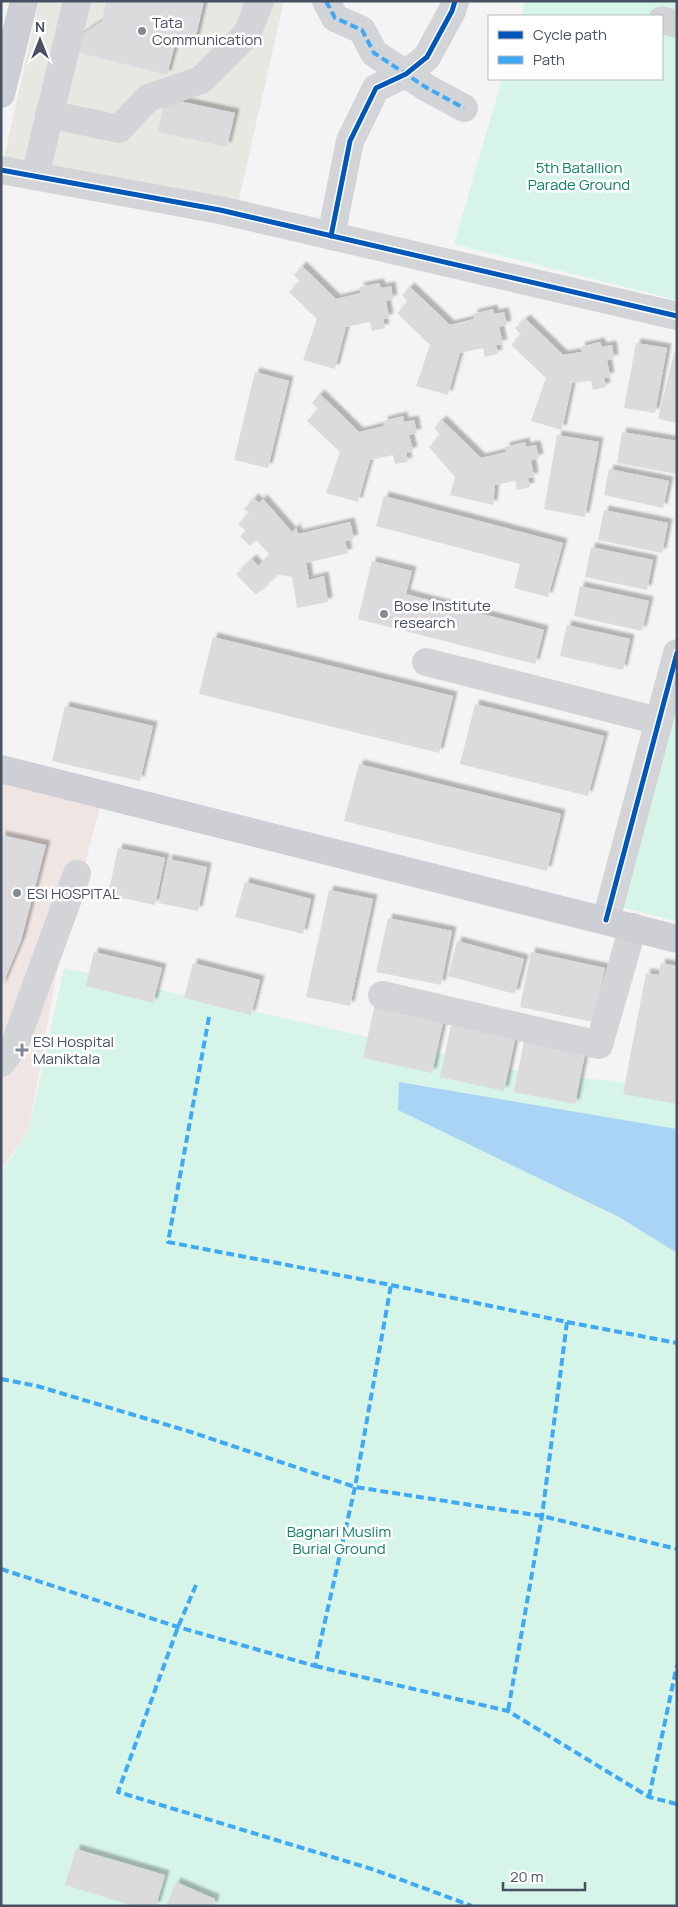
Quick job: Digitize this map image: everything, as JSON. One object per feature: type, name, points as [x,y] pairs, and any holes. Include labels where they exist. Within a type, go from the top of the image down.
[{"type":"main road","points":[[1,94],[24,1]]},
{"type":"main road","points":[[1,769],[677,939]]},
{"type":"street","points":[[34,176],[77,1]]},
{"type":"street","points":[[48,114],[120,129],[148,98],[201,80],[247,34],[260,1]]},
{"type":"street","points":[[326,1],[335,18],[362,30],[374,53],[464,108]]},
{"type":"street","points":[[331,236],[350,141],[376,88],[406,74],[427,57],[452,11],[455,1]]},
{"type":"street","points":[[663,20],[677,24]]},
{"type":"street","points":[[1,170],[220,210],[677,316]]},
{"type":"street","points":[[606,920],[677,654]]},
{"type":"street","points":[[426,662],[659,721]]},
{"type":"street","points":[[1,1063],[14,1046],[77,874]]},
{"type":"street","points":[[382,995],[600,1045],[633,927]]},
{"type":"shaded area","points":[[39,1],[284,1],[238,204],[4,157]]},
{"type":"shaded area","name":"ESI Hospital Maniktala","points":[[1,780],[102,799],[57,970],[29,1129],[1,1170]]},
{"type":"green space","name":"5th Batallion Parade Ground","points":[[525,1],[677,1],[677,300],[454,244],[502,80],[663,80],[663,15],[521,15]]},
{"type":"green space","points":[[677,699],[677,922],[619,906]]},
{"type":"green space","name":"Bagnari Muslim Burial Ground","points":[[64,968],[512,1070],[659,1086],[677,1076],[677,1906],[1,1906],[1,1173],[29,1129]]},
{"type":"water","points":[[399,1082],[677,1129],[677,1253],[619,1217],[398,1110]]},
{"type":"building","name":"Tata Communication","points":[[106,1],[204,1],[194,45],[176,41],[167,75],[69,50],[71,42],[102,21]]},
{"type":"building","points":[[165,98],[235,113],[227,147],[158,132]]},
{"type":"building","points":[[302,266],[336,299],[361,293],[359,287],[379,283],[381,288],[391,286],[393,299],[386,301],[389,318],[383,319],[385,328],[372,331],[370,322],[346,327],[335,369],[303,360],[317,319],[289,292],[300,281],[294,275]]},
{"type":"building","points":[[410,287],[450,325],[474,319],[473,314],[493,309],[494,314],[504,312],[507,325],[499,327],[503,344],[496,345],[498,354],[485,357],[483,348],[460,353],[448,395],[416,386],[430,345],[397,313],[408,302],[402,295]]},
{"type":"building","points":[[526,319],[563,355],[582,352],[580,347],[600,342],[602,347],[612,345],[614,359],[607,360],[610,377],[604,378],[606,387],[593,390],[591,381],[572,383],[562,430],[531,421],[546,378],[511,345],[521,335],[515,328]]},
{"type":"building","points":[[636,343],[667,348],[655,413],[624,408]]},
{"type":"building","points":[[674,353],[677,354],[677,423],[658,419]]},
{"type":"building","points":[[255,372],[289,381],[268,468],[234,460]]},
{"type":"building","points":[[320,394],[359,432],[384,426],[383,421],[403,416],[404,422],[414,420],[417,433],[409,435],[413,451],[406,453],[408,462],[395,464],[393,455],[370,460],[358,502],[326,493],[340,452],[307,421],[318,409],[312,403]]},
{"type":"building","points":[[442,420],[481,458],[506,452],[505,447],[525,442],[526,447],[536,445],[539,458],[531,460],[534,477],[528,478],[530,487],[517,490],[515,481],[495,485],[493,505],[450,495],[455,477],[429,447],[440,435],[434,428]]},
{"type":"building","points":[[622,432],[677,441],[677,474],[617,463]]},
{"type":"building","points":[[557,435],[599,442],[585,517],[544,509]]},
{"type":"building","points":[[609,469],[669,481],[663,508],[604,495]]},
{"type":"building","points":[[384,496],[563,543],[548,597],[514,588],[520,564],[376,526]]},
{"type":"building","points":[[254,498],[259,503],[263,499],[292,532],[296,528],[298,534],[350,522],[354,539],[345,541],[348,553],[306,563],[309,580],[324,576],[328,602],[297,608],[292,577],[277,574],[256,595],[236,574],[252,559],[258,566],[270,555],[256,540],[250,546],[240,536],[246,531],[238,524],[249,513],[244,509]]},
{"type":"building","points":[[604,510],[668,523],[662,553],[598,540]]},
{"type":"building","points":[[591,547],[653,560],[647,590],[585,577]]},
{"type":"building","points":[[372,561],[412,571],[406,594],[544,630],[535,664],[358,619]]},
{"type":"building","points":[[580,586],[649,601],[642,631],[574,616]]},
{"type":"building","points":[[567,625],[630,639],[623,670],[560,656]]},
{"type":"building","points":[[213,637],[453,696],[439,753],[199,694]]},
{"type":"building","points":[[475,704],[604,736],[588,796],[460,764]]},
{"type":"building","points":[[65,706],[153,726],[140,781],[52,761]]},
{"type":"building","points":[[359,764],[561,814],[547,871],[344,821]]},
{"type":"building","name":"ESI HOSPITAL","points":[[1,835],[46,845],[21,941],[1,988]]},
{"type":"building","points":[[118,848],[165,858],[155,905],[108,895]]},
{"type":"building","points":[[168,859],[207,867],[198,911],[159,903]]},
{"type":"building","points":[[245,882],[311,899],[303,934],[235,917]]},
{"type":"building","points":[[329,890],[373,899],[350,1006],[306,997]]},
{"type":"building","points":[[388,918],[452,931],[441,985],[376,972]]},
{"type":"building","points":[[457,941],[524,959],[515,994],[448,976]]},
{"type":"building","points":[[94,952],[162,968],[153,1003],[86,986]]},
{"type":"building","points":[[531,952],[605,968],[593,1022],[520,1007]]},
{"type":"building","points":[[193,963],[260,980],[251,1015],[184,998]]},
{"type":"building","points":[[661,963],[677,966],[677,1104],[623,1094],[646,973],[659,975]]},
{"type":"building","points":[[375,1004],[444,1018],[432,1073],[363,1058]]},
{"type":"building","points":[[452,1021],[516,1035],[504,1091],[440,1077]]},
{"type":"building","points":[[524,1041],[585,1054],[575,1104],[514,1092]]},
{"type":"building","points":[[76,1849],[165,1875],[156,1906],[134,1906],[65,1885]]},
{"type":"building","points":[[176,1882],[215,1899],[213,1906],[166,1906]]},
{"type":"marked path","points":[[326,1],[335,18],[362,30],[374,53],[427,88],[464,108]]},
{"type":"marked path","points":[[209,1017],[168,1242],[391,1285],[567,1322],[542,1516],[508,1711]]},
{"type":"marked path","points":[[1,1569],[178,1627],[315,1666],[355,1487],[391,1285]]},
{"type":"marked path","points":[[567,1322],[677,1343]]},
{"type":"marked path","points":[[1,1379],[37,1386],[191,1432],[355,1487],[542,1516],[677,1549]]},
{"type":"marked path","points":[[196,1585],[178,1627],[118,1792],[375,1870],[472,1906]]},
{"type":"marked path","points":[[649,1797],[677,1665]]},
{"type":"marked path","points":[[315,1666],[508,1711],[649,1797],[677,1804]]},
{"type":"cycle path","points":[[331,236],[350,141],[376,88],[406,74],[427,57],[452,11],[455,1]]},
{"type":"cycle path","points":[[1,170],[220,210],[677,316]]},
{"type":"cycle path","points":[[606,920],[677,653]]},
{"type":"place","name":"Tata Communication","points":[[142,31]]},
{"type":"place","name":"Bose Institute research","points":[[384,614]]},
{"type":"place","name":"ESI HOSPITAL","points":[[17,893]]},
{"type":"place","name":"ESI Hospital Maniktala","points":[[22,1050]]}]
